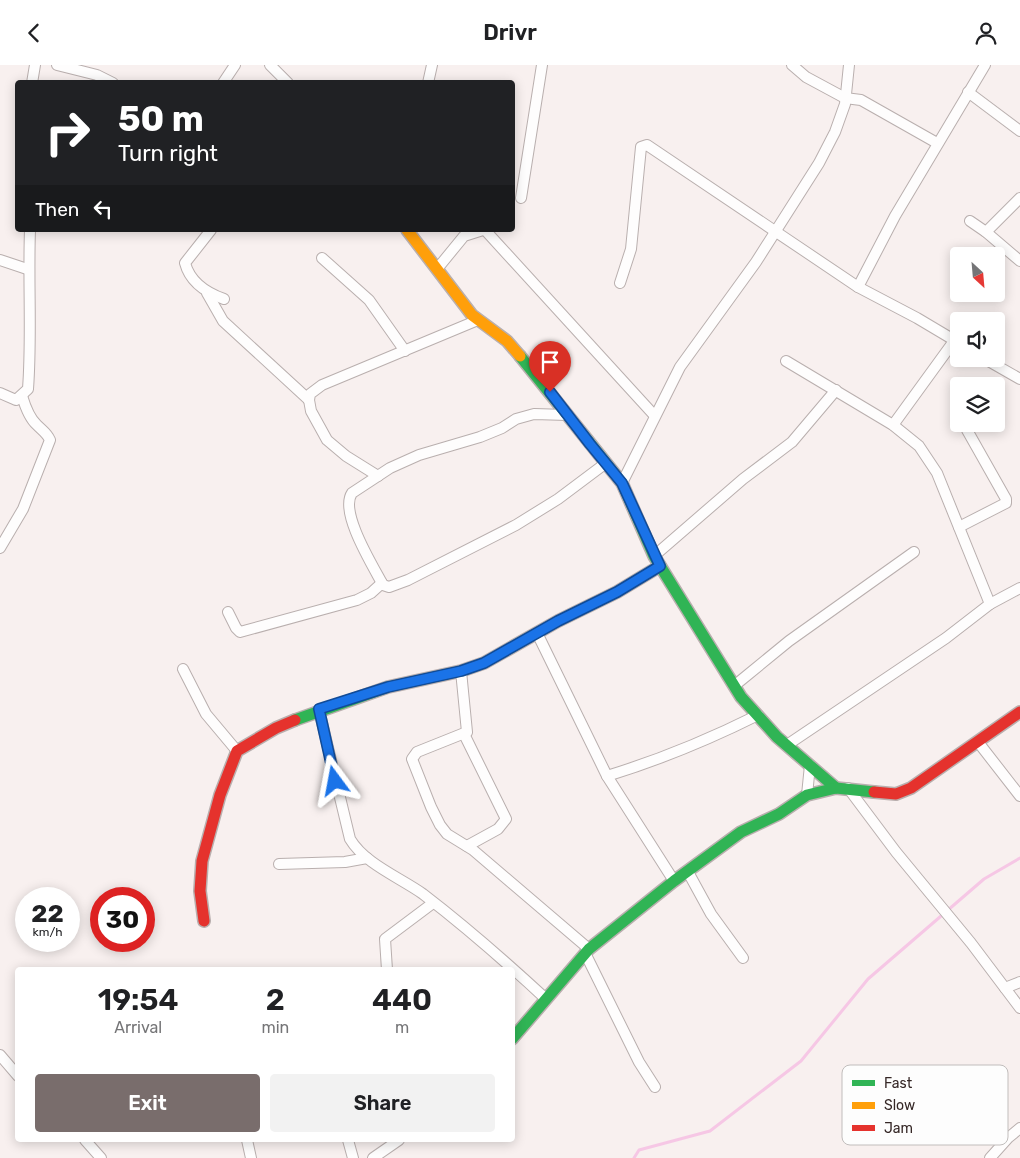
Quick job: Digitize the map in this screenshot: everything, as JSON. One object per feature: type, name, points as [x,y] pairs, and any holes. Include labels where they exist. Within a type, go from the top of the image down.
[{"type":"street","points":[[32,80],[35,65]]},
{"type":"street","points":[[57,65],[97,75],[107,80]]},
{"type":"street","points":[[225,80],[235,65]]},
{"type":"street","points":[[270,65],[285,80]]},
{"type":"street","points":[[429,80],[432,65]]},
{"type":"street","points":[[521,198],[542,65]]},
{"type":"street","points":[[792,65],[806,77],[845,99],[861,100],[937,143]]},
{"type":"street","points":[[622,483],[654,415],[680,367],[756,262],[819,163],[836,131],[845,99],[849,65]]},
{"type":"street","points":[[858,287],[937,143],[985,65]]},
{"type":"street","points":[[968,92],[1020,131]]},
{"type":"street","points":[[620,283],[631,249],[641,147],[647,145],[858,287],[950,338]]},
{"type":"street","points":[[986,232],[1020,197]]},
{"type":"street","points":[[970,221],[1020,261]]},
{"type":"street","points":[[0,393],[16,400],[28,389],[31,349],[27,269],[30,232]]},
{"type":"street","points":[[208,232],[185,263],[198,285],[207,293],[223,321],[309,400]]},
{"type":"street","points":[[409,232],[467,308],[478,320],[507,341],[622,483],[657,561],[734,686],[758,715],[787,745],[836,788]]},
{"type":"street","points":[[486,232],[654,415]]},
{"type":"street","points":[[437,269],[464,233]]},
{"type":"street","points":[[322,258],[369,300],[405,351]]},
{"type":"street","points":[[0,260],[27,269]]},
{"type":"street","points":[[207,293],[224,299]]},
{"type":"street","points":[[464,327],[467,308]]},
{"type":"street","points":[[378,476],[332,445],[311,411],[310,394],[322,385],[478,320]]},
{"type":"street","points":[[893,425],[950,351]]},
{"type":"street","points":[[786,361],[893,425],[919,446],[937,473],[990,604]]},
{"type":"street","points":[[1002,367],[1019,376]]},
{"type":"street","points":[[204,921],[200,891],[202,861],[220,795],[237,751],[276,727],[319,709],[388,687],[461,671],[484,663],[537,633],[617,592],[657,561],[743,479],[792,442],[836,391]]},
{"type":"street","points":[[0,548],[4,533],[23,509],[50,440],[46,432],[36,424],[28,413],[22,396]]},
{"type":"street","points":[[567,415],[534,414],[516,419],[502,428],[480,437],[419,455],[378,476],[352,493],[347,505],[366,553],[382,583],[389,587],[408,580],[516,525],[558,499],[606,463]]},
{"type":"street","points":[[959,527],[1006,503],[1006,499],[969,432]]},
{"type":"street","points":[[734,686],[789,641],[914,551]]},
{"type":"street","points":[[228,612],[236,628],[240,631],[357,599],[371,593],[382,583]]},
{"type":"street","points":[[787,745],[946,638],[990,604],[1020,589]]},
{"type":"street","points":[[537,633],[607,776],[674,881]]},
{"type":"street","points":[[183,669],[206,714],[237,751]]},
{"type":"street","points":[[461,671],[468,729],[464,735],[417,753],[412,759],[440,825],[447,834],[467,846],[587,951],[632,1048],[656,1087]]},
{"type":"street","points":[[319,709],[350,839],[367,857],[433,903],[476,936],[510,967]]},
{"type":"street","points":[[515,1035],[587,951],[674,881],[688,873],[741,832],[779,814],[807,795],[836,788],[896,794],[911,788],[1020,712]]},
{"type":"street","points":[[607,776],[659,760],[758,715]]},
{"type":"street","points":[[464,735],[506,819],[498,829],[467,846]]},
{"type":"street","points":[[978,742],[1020,796]]},
{"type":"street","points":[[807,795],[810,765]]},
{"type":"street","points":[[848,788],[896,852],[1020,1008]]},
{"type":"street","points":[[279,864],[345,862],[367,857]]},
{"type":"street","points":[[688,873],[711,914],[743,957]]},
{"type":"street","points":[[387,967],[385,939],[433,903]]},
{"type":"street","points":[[515,971],[546,999]]},
{"type":"street","points":[[1005,988],[1020,982]]},
{"type":"street","points":[[0,1055],[15,1072]]},
{"type":"street","points":[[1008,1138],[1020,1129]]},
{"type":"street","points":[[88,1142],[101,1158]]},
{"type":"street","points":[[247,1142],[251,1158]]},
{"type":"street","points":[[349,1142],[353,1158]]},
{"type":"street","points":[[373,1158],[396,1142]]},
{"type":"street","points":[[990,1158],[1002,1145]]},
{"type":"waterway","points":[[634,1158],[639,1150],[710,1131],[801,1061],[868,979],[984,879],[1020,858]]},
{"type":"traffic: fast","points":[[520,356],[622,483],[654,556],[741,697],[777,737],[836,788]]},
{"type":"traffic: fast","points":[[295,720],[388,687],[461,671],[484,663],[558,621],[617,592],[660,566]]},
{"type":"traffic: fast","points":[[515,1035],[589,949],[674,881],[741,832],[779,814],[807,795],[836,788],[874,792]]},
{"type":"traffic: slow","points":[[409,232],[472,315],[507,341],[520,356]]},
{"type":"traffic: jam","points":[[874,792],[896,794],[911,788],[1020,712]]},
{"type":"traffic: jam","points":[[204,921],[200,891],[202,861],[220,795],[237,751],[276,728],[295,720]]},
{"type":"route","points":[[335,781],[319,709],[388,687],[461,671],[484,663],[558,621],[617,592],[660,566],[622,483],[550,392]]}]
